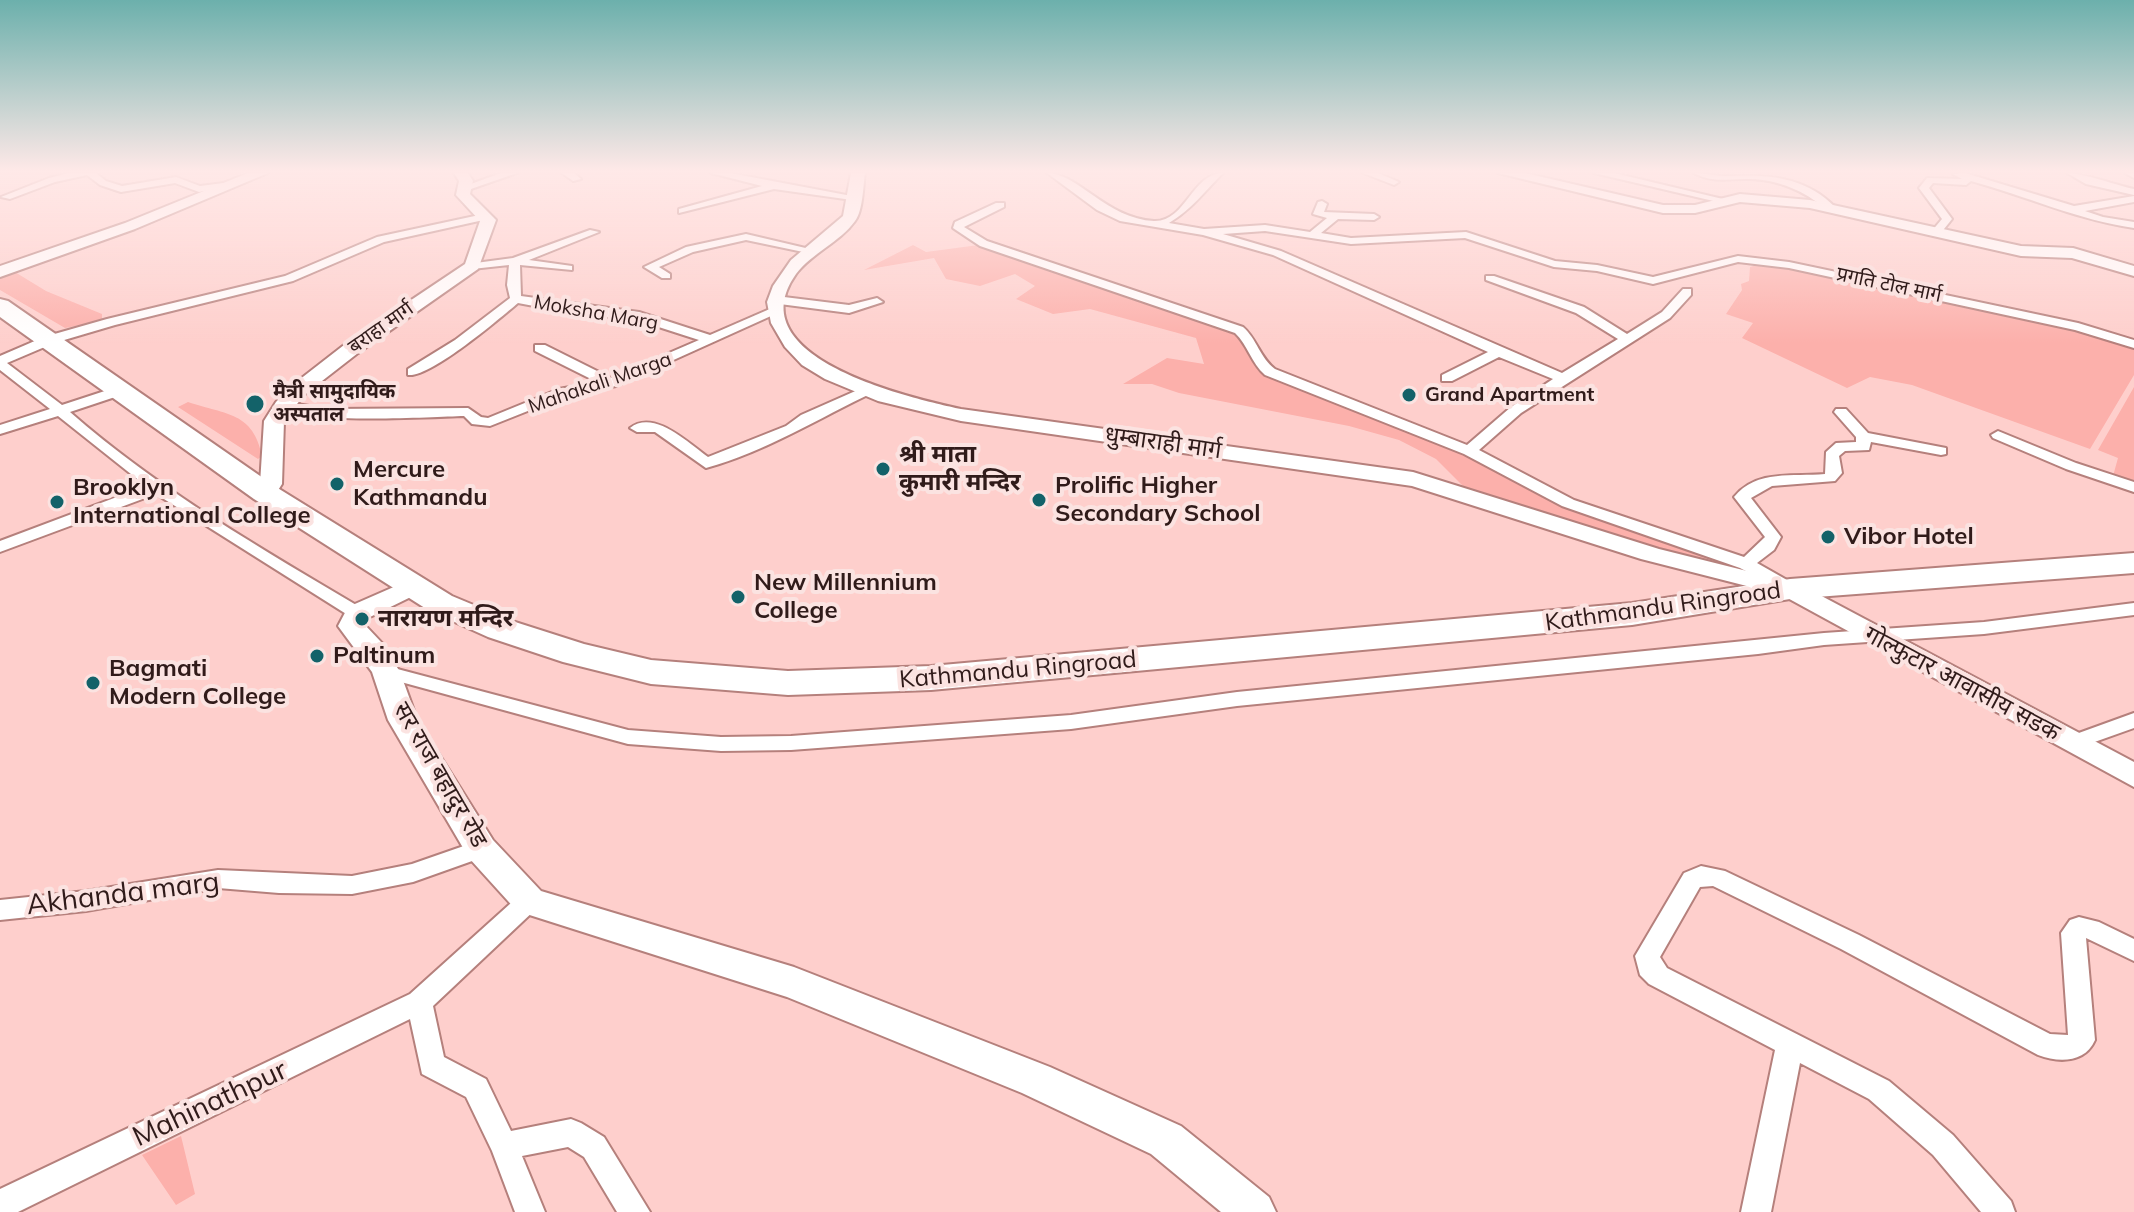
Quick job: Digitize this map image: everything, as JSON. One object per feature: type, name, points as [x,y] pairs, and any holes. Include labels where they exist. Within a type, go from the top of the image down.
[{"type":"highway","name":"Kathmandu Ringroad","points":[[0,306],[265,493],[440,603],[500,629],[625,667],[714,679],[826,683],[931,678],[1632,614],[1790,589],[2131,565]]},
{"type":"main road","points":[[0,272],[113,230]]},
{"type":"main road","points":[[472,266],[485,230]]},
{"type":"main road","points":[[776,306],[791,272],[808,250],[835,230]]},
{"type":"main road","points":[[1926,230],[2021,251],[2073,253],[2134,271]]},
{"type":"main road","name":"बराहा मार्ग","points":[[283,406],[297,391],[351,349],[472,266]]},
{"type":"main road","name":"धुम्बाराही मार्ग","points":[[776,306],[782,329],[797,350],[815,367],[869,389],[961,415],[1413,479],[1483,498],[1627,547],[1728,576],[1790,589]]},
{"type":"main road","points":[[265,493],[271,484],[274,421],[283,406]]},
{"type":"main road","points":[[357,613],[412,587]]},
{"type":"main road","name":"गोल्फुटार आवासीय सडक","points":[[1790,589],[2134,776]]},
{"type":"main road","name":"सर राज बहादुर रोड","points":[[357,613],[351,626],[372,649],[386,672],[403,720],[481,849],[529,901]]},
{"type":"main road","points":[[529,901],[794,983],[1036,1080],[1166,1140],[1254,1212]]},
{"type":"street","points":[[0,362],[289,279],[381,239],[425,230]]},
{"type":"street","points":[[960,230],[979,245],[1016,253],[1104,288],[1239,330],[1245,334],[1259,364],[1270,372],[1469,451],[1568,503],[1746,564],[1790,589]]},
{"type":"street","points":[[1188,230],[1277,253],[1563,378]]},
{"type":"street","name":"प्रगति टोल मार्ग","points":[[1204,232],[1227,230]]},
{"type":"street","name":"प्रगति टोल मार्ग","points":[[1271,230],[1351,241],[1466,235],[1554,264],[1597,268],[1653,281],[1738,259],[1789,265],[2078,327],[2134,344]]},
{"type":"street","points":[[1312,235],[1319,230]]},
{"type":"street","name":"Moksha Marg","points":[[472,266],[515,261],[594,232]]},
{"type":"street","points":[[666,276],[650,267],[690,249],[746,237],[808,250]]},
{"type":"street","name":"Moksha Marg","points":[[515,261],[568,268]]},
{"type":"street","name":"Moksha Marg","points":[[515,261],[513,285],[516,299],[639,316],[712,340]]},
{"type":"street","points":[[1490,278],[1580,310],[1625,338]]},
{"type":"street","points":[[1469,451],[1516,410],[1625,338],[1646,329],[1666,315],[1687,292]]},
{"type":"street","points":[[413,372],[460,343],[516,299]]},
{"type":"street","points":[[776,306],[849,309],[877,302]]},
{"type":"street","name":"Mahakali Marga","points":[[283,406],[342,414],[469,405],[477,421],[490,422],[564,392],[611,383],[712,340],[776,306]]},
{"type":"street","points":[[540,348],[611,383]]},
{"type":"street","points":[[1447,378],[1498,352]]},
{"type":"street","points":[[0,362],[105,449],[159,487],[357,613]]},
{"type":"street","points":[[637,428],[658,428],[706,463],[791,429],[806,418],[869,389]]},
{"type":"street","points":[[0,430],[122,390]]},
{"type":"street","points":[[1841,412],[1863,436],[1941,451]]},
{"type":"street","points":[[1998,435],[2071,466],[2134,487]]},
{"type":"street","points":[[1746,564],[1768,546],[1773,537],[1742,497],[1744,493],[1777,480],[1830,478],[1834,473],[1831,455],[1841,446],[1864,447],[1863,436]]},
{"type":"street","points":[[0,547],[159,487]]},
{"type":"street","points":[[386,672],[628,737],[721,744],[777,743],[1071,722],[1237,699],[1871,635],[1984,628],[2134,609]]},
{"type":"street","points":[[2072,743],[2134,720]]},
{"type":"street","name":"Akhanda marg","points":[[0,910],[86,901],[218,879],[352,885],[413,873],[481,849]]},
{"type":"street","points":[[2000,1212],[1943,1145],[1879,1090],[1658,976],[1649,967],[1647,956],[1692,880],[1701,875],[1717,878],[1850,942],[2047,1046],[2071,1048],[2082,1040],[2073,933],[2079,927],[2090,929],[2134,951]]},
{"type":"street","name":"Mahinathpur","points":[[0,1205],[419,1002],[529,901]]},
{"type":"street","points":[[419,1002],[432,1065],[476,1088],[504,1146],[530,1212]]},
{"type":"street","points":[[1756,1212],[1790,1044]]},
{"type":"street","points":[[504,1146],[571,1133],[594,1147],[615,1185],[635,1212]]},
{"type":"shaded area","points":[[913,245],[926,252],[979,245],[1245,334],[1270,372],[1469,451],[1568,503],[1742,562],[1736,574],[1468,491],[1436,459],[1399,440],[1349,426],[1179,393],[1152,384],[1123,384],[1167,358],[1204,364],[1196,338],[1090,309],[1053,314],[1016,299],[1035,286],[1015,274],[980,286],[946,279],[934,258],[864,270]]},
{"type":"shaded area","points":[[1760,264],[1948,300],[2134,347],[2134,375],[2090,449],[1912,385],[1870,377],[1847,388],[1742,338],[1753,323],[1726,314],[1742,290],[1741,284],[1749,281],[1750,267]]},
{"type":"shaded area","points":[[10,269],[46,291],[102,314],[102,321],[65,328],[0,290],[0,273]]},
{"type":"shaded area","points":[[2134,387],[2134,481],[2113,476],[2118,458],[2098,450]]},
{"type":"shaded area","points":[[188,402],[226,413],[245,423],[258,442],[262,456],[258,459],[178,407]]},
{"type":"shaded area","points":[[181,1136],[195,1194],[176,1205],[142,1155]]},
{"type":"place","name":"Grand Apartment","points":[[1409,395]]},
{"type":"place","name":"मैत्री सामुदायिक अस्पताल","points":[[255,404]]},
{"type":"place","name":"श्री माता कुमारी मन्दिर","points":[[883,469]]},
{"type":"place","name":"Mercure Kathmandu","points":[[337,484]]},
{"type":"place","name":"Prolific Higher Secondary School","points":[[1039,500]]},
{"type":"place","name":"Brooklyn International College","points":[[57,502]]},
{"type":"place","name":"Vibor Hotel","points":[[1828,537]]},
{"type":"place","name":"New Millennium College","points":[[738,597]]},
{"type":"place","name":"नारायण मन्दिर","points":[[362,619]]},
{"type":"place","name":"Paltinum","points":[[317,656]]},
{"type":"place","name":"Bagmati Modern College","points":[[93,683]]}]
